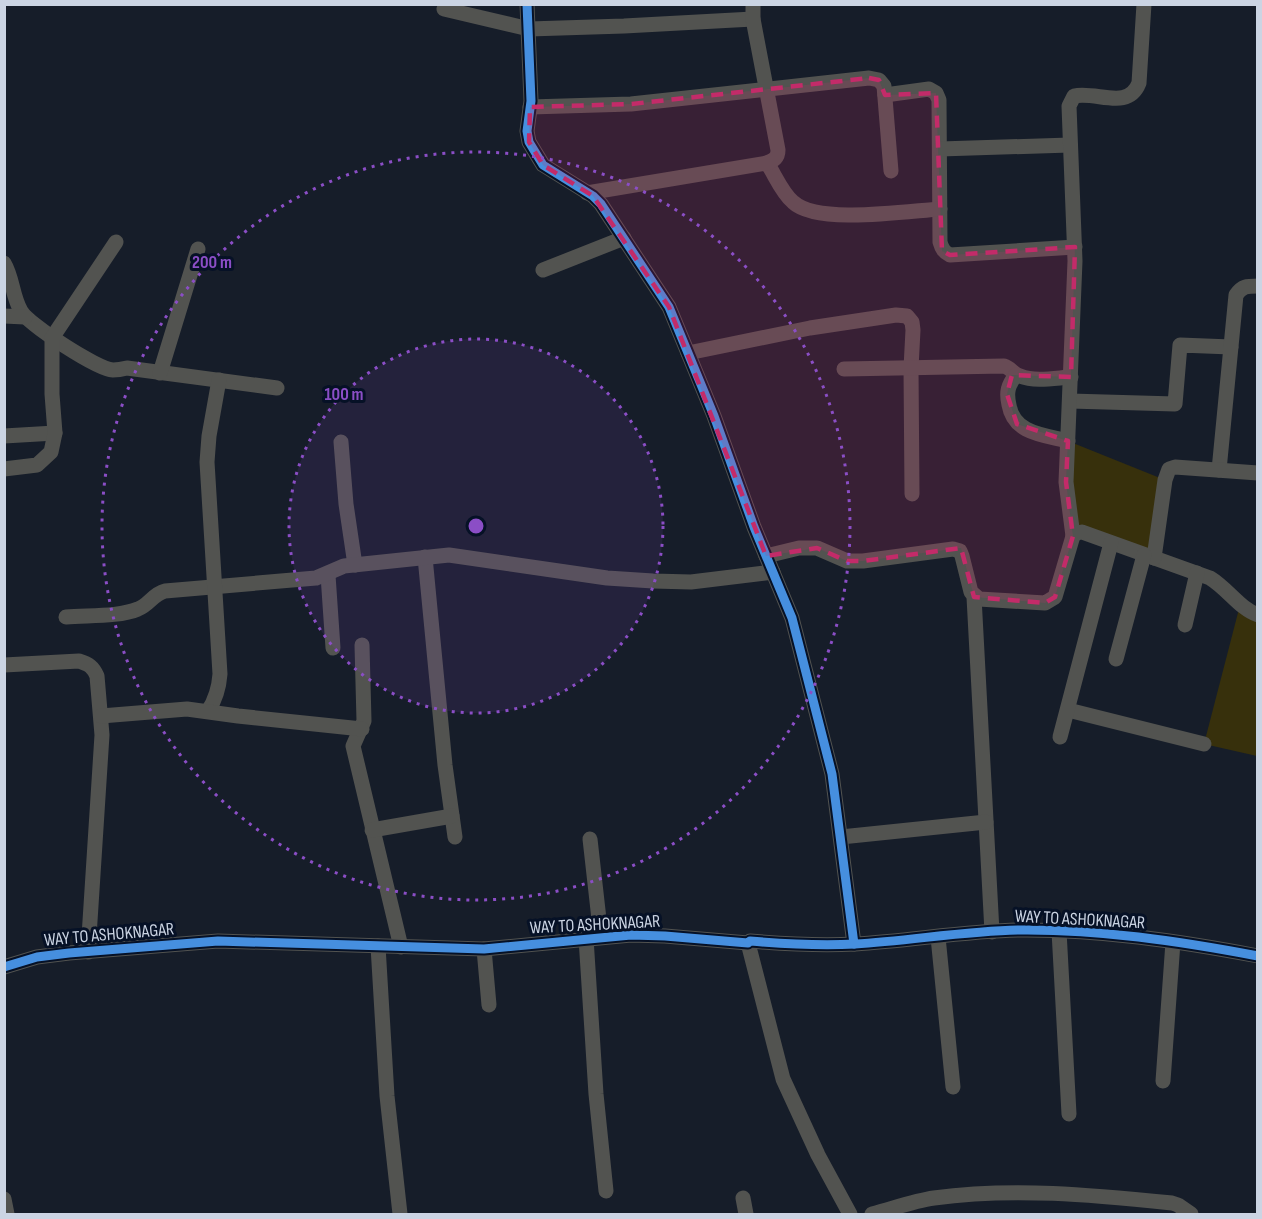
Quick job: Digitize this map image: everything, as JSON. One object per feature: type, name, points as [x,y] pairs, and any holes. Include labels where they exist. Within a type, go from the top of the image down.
[{"type":"street","points":[[527,4],[530,107],[527,132],[534,152],[543,165],[601,204],[669,307],[792,618],[832,774],[854,944]]},
{"type":"street","points":[[974,597],[1045,603],[1051,601],[1055,597],[1073,536],[1066,482],[1075,247],[1069,106],[1074,96],[1081,94],[1120,98],[1136,92],[1139,82],[1144,4]]},
{"type":"street","points":[[444,9],[529,29],[753,12],[778,150],[778,155],[774,160],[587,193]]},
{"type":"street","points":[[530,107],[631,104],[869,78],[879,80],[884,86],[891,171]]},
{"type":"street","points":[[885,95],[929,89],[936,93],[939,100],[942,249],[950,255],[1075,247]]},
{"type":"street","points":[[940,149],[1070,145]]},
{"type":"street","points":[[767,163],[792,202],[805,209],[855,216],[940,208]]},
{"type":"street","points":[[543,270],[624,238]]},
{"type":"street","points":[[4,469],[37,465],[51,452],[55,433],[52,338],[116,242]]},
{"type":"street","points":[[160,373],[198,249]]},
{"type":"street","points":[[4,263],[25,317],[52,338],[108,369],[127,368],[277,388]]},
{"type":"street","points":[[1219,470],[1236,295],[1247,286],[1257,286]]},
{"type":"street","points":[[688,353],[810,328],[896,315],[907,316],[912,322],[912,494]]},
{"type":"street","points":[[4,316],[25,317]]},
{"type":"street","points":[[1070,401],[1175,404],[1180,345],[1231,347]]},
{"type":"street","points":[[844,369],[1004,366],[1010,368],[1016,375],[1030,379],[1071,377]]},
{"type":"street","points":[[1016,375],[1010,383],[1007,394],[1010,414],[1017,424],[1027,431],[1068,441]]},
{"type":"street","points":[[208,711],[215,700],[220,674],[207,462],[219,380]]},
{"type":"street","points":[[4,436],[55,433]]},
{"type":"street","points":[[341,442],[346,504],[355,565]]},
{"type":"street","points":[[1116,659],[1149,556],[1169,468],[1257,473]]},
{"type":"street","points":[[1073,536],[1077,532],[1082,532],[1210,578],[1223,586],[1248,612],[1257,615]]},
{"type":"street","points":[[1060,737],[1111,543]]},
{"type":"street","points":[[766,556],[799,548],[817,548],[847,561],[953,549],[960,552],[974,597],[992,932]]},
{"type":"street","points":[[66,617],[129,612],[144,606],[158,593],[316,578],[328,575],[344,566],[449,555],[607,578],[653,581],[691,582],[773,572]]},
{"type":"street","points":[[425,557],[445,765],[455,837]]},
{"type":"street","points":[[1185,625],[1197,573]]},
{"type":"street","points":[[328,575],[333,648]]},
{"type":"street","points":[[362,645],[364,721],[353,746],[401,947]]},
{"type":"street","points":[[4,665],[79,661],[88,663],[97,676],[102,735],[88,952]]},
{"type":"street","points":[[101,716],[187,709],[362,729]]},
{"type":"street","points":[[1068,711],[1204,744]]},
{"type":"street","points":[[372,830],[452,816]]},
{"type":"street","points":[[841,837],[986,822]]},
{"type":"street","points":[[590,839],[596,1094],[606,1191]]},
{"type":"street","name":"WAY TO ASHOKNAGAR","points":[[4,967],[37,957],[218,941],[484,949],[593,938],[665,936],[748,944],[750,941],[788,944],[854,944],[1017,930],[1099,933],[1257,956]]},
{"type":"street","points":[[1059,931],[1069,1114]]},
{"type":"street","points":[[938,937],[953,1088]]},
{"type":"street","points":[[1163,1081],[1173,942]]},
{"type":"street","points":[[748,944],[783,1079],[818,1155],[850,1215]]},
{"type":"street","points":[[378,946],[387,1096],[400,1215]]},
{"type":"street","points":[[484,949],[489,1005]]},
{"type":"street","points":[[872,1215],[932,1198],[984,1193],[1078,1193],[1172,1203],[1186,1213]]},
{"type":"street","points":[[743,1198],[746,1215]]},
{"type":"street","points":[[4,1200],[7,1215]]},
{"type":"highlighted area","points":[[869,78],[879,80],[885,95],[936,93],[942,251],[950,255],[1075,247],[1071,377],[1012,375],[1007,394],[1017,424],[1068,441],[1066,482],[1073,536],[1055,597],[1045,603],[974,597],[961,548],[863,561],[847,561],[817,548],[766,556],[669,307],[593,196],[543,165],[529,142],[530,107],[631,104]]},
{"type":"shaded area","points":[[1068,441],[1165,480],[1154,558],[1073,536]]},
{"type":"shaded area","points":[[1240,605],[1257,611],[1257,756],[1204,744]]},
{"type":"cycle path","points":[[527,4],[531,101],[527,131],[529,142],[543,165],[593,196],[601,204],[669,307],[714,416],[754,527],[792,618],[832,774],[854,944]]},
{"type":"cycle path","points":[[4,967],[37,957],[69,953],[218,941],[484,949],[631,935],[748,943],[750,941],[829,945],[1018,930],[1138,937],[1258,956]]}]
